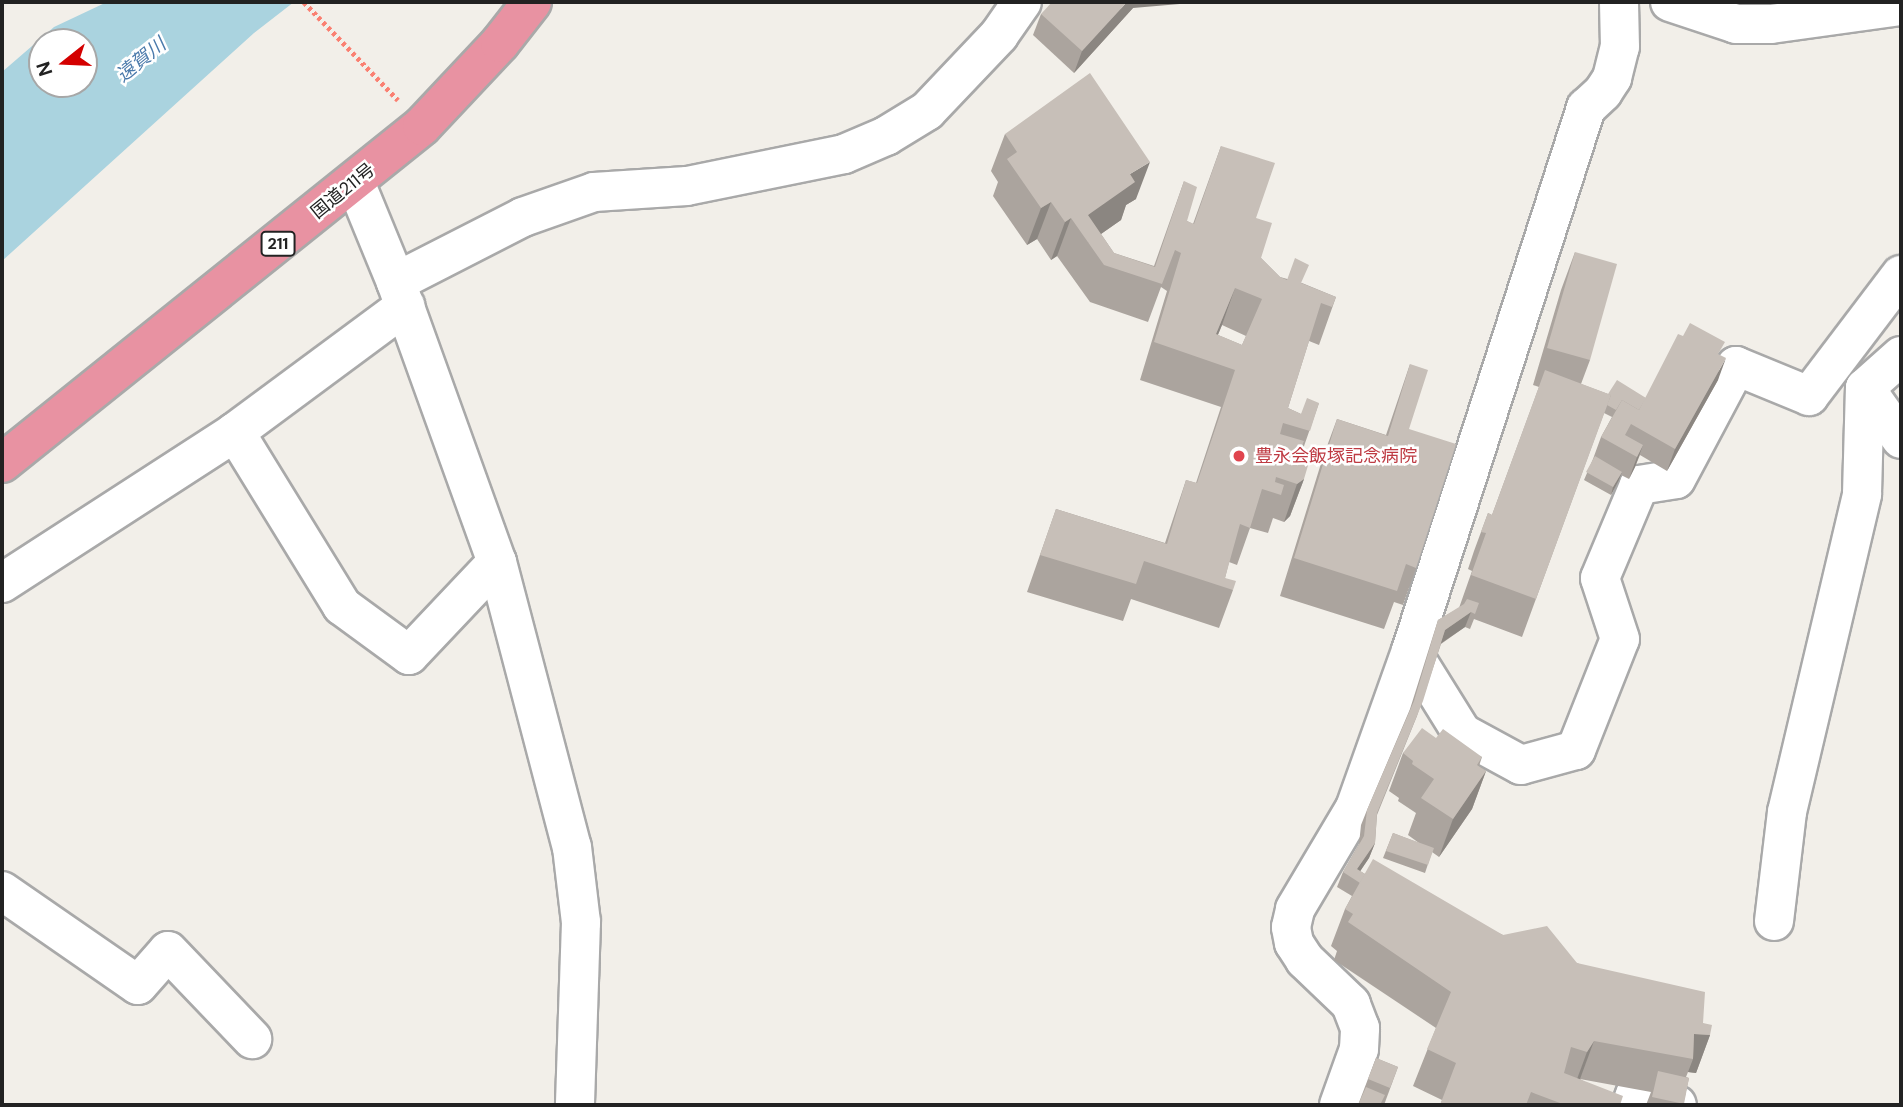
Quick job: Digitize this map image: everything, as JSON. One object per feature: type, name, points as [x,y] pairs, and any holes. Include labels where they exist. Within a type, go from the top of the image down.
[{"type":"highway","name":"国道211号","points":[[2,463],[422,126],[500,43],[532,2]]},
{"type":"street","points":[[2,583],[235,432],[401,294],[523,217],[594,192],[687,186],[844,154],[886,136],[927,111],[999,35],[1022,2]]},
{"type":"street","points":[[1339,1105],[1359,1049],[1360,1028],[1351,1003],[1305,960],[1294,943],[1291,927],[1295,909],[1355,808],[1411,651],[1586,108],[1604,92],[1612,78],[1620,47],[1619,2]]},
{"type":"street","points":[[1671,2],[1736,24],[1771,24],[1901,6]]},
{"type":"street","points":[[355,182],[401,294],[497,562],[572,847],[581,922],[575,1105]]},
{"type":"street","points":[[1411,651],[1462,733],[1521,765],[1576,750],[1620,639],[1600,578],[1639,485],[1676,479],[1736,366],[1809,396],[1901,275]]},
{"type":"street","points":[[1773,921],[1787,812],[1862,494],[1865,388],[1901,356]]},
{"type":"street","points":[[1865,388],[1901,439]]},
{"type":"street","points":[[235,432],[342,606],[409,655],[497,562]]},
{"type":"street","points":[[2,891],[138,985],[168,951],[252,1039]]},
{"type":"street","points":[[1631,1105],[1634,1095],[1677,1105]]},
{"type":"path","points":[[304,2],[405,107]]},
{"type":"water","name":"遠賀川","points":[[107,2],[294,2],[254,33],[2,261],[2,72],[28,50],[28,98],[98,98],[98,28],[53,28]]},
{"type":"building","points":[[1052,2],[1127,2],[1082,51],[1041,14]]},
{"type":"building","points":[[1090,73],[1150,162],[1130,174],[1135,182],[1088,215],[1114,253],[1155,267],[1184,181],[1197,187],[1187,221],[1194,224],[1221,146],[1275,163],[1256,218],[1272,223],[1261,258],[1280,277],[1287,280],[1295,258],[1309,265],[1301,283],[1336,297],[1332,307],[1321,303],[1288,408],[1301,414],[1307,398],[1319,403],[1310,431],[1283,423],[1280,434],[1304,441],[1301,448],[1312,452],[1304,479],[1297,484],[1276,477],[1275,482],[1284,485],[1281,495],[1262,489],[1250,528],[1240,524],[1225,578],[1236,581],[1233,590],[1144,561],[1136,584],[1040,555],[1056,509],[1167,544],[1186,480],[1197,483],[1235,370],[1154,342],[1181,253],[1175,250],[1162,284],[1104,265],[1071,218],[1065,222],[1051,202],[1041,208],[1007,159],[1017,152],[1005,134]],"holes":[[[1235,288],[1262,299],[1242,345],[1216,334]]]},
{"type":"building","points":[[1575,252],[1617,264],[1590,360],[1547,348]]},
{"type":"building","points":[[1690,323],[1725,342],[1718,354],[1726,358],[1675,449],[1631,424],[1625,435],[1643,445],[1637,457],[1601,437],[1622,400],[1639,410],[1678,334],[1683,336]]},
{"type":"building","points":[[1410,364],[1428,370],[1409,429],[1456,444],[1416,568],[1406,564],[1397,591],[1294,558],[1337,419],[1388,436]]},
{"type":"building","points":[[1545,370],[1611,395],[1536,599],[1471,575],[1486,533],[1481,532],[1488,513],[1492,515]]},
{"type":"building","points":[[1617,380],[1646,398],[1639,410],[1622,400],[1616,410],[1607,405],[1611,395],[1608,394]]},
{"type":"building","points":[[1595,456],[1622,472],[1613,487],[1586,472]]},
{"type":"building","points":[[1467,599],[1479,603],[1475,614],[1471,612],[1445,630],[1423,701],[1377,813],[1375,843],[1357,869],[1365,874],[1360,883],[1343,872],[1364,836],[1367,810],[1414,701],[1438,620],[1464,604]]},
{"type":"building","points":[[1422,728],[1436,738],[1443,729],[1482,757],[1477,765],[1486,771],[1453,819],[1421,798],[1434,779],[1412,764],[1413,761],[1403,753]]},
{"type":"building","points":[[1393,833],[1434,848],[1428,865],[1386,851]]},
{"type":"building","points":[[1373,859],[1503,935],[1547,926],[1577,963],[1705,992],[1703,1023],[1712,1025],[1710,1035],[1694,1034],[1693,1059],[1594,1041],[1587,1052],[1571,1047],[1564,1073],[1623,1096],[1620,1105],[1560,1105],[1531,1092],[1526,1105],[1440,1105],[1456,1063],[1427,1049],[1451,992],[1348,922],[1353,914],[1345,909]]},
{"type":"building","points":[[1376,1058],[1398,1067],[1390,1088],[1368,1079]]},
{"type":"building","points":[[1658,1071],[1689,1078],[1684,1104],[1652,1097]]},
{"type":"building","points":[[1366,1087],[1385,1095],[1380,1105],[1358,1105]]},
{"type":"place","name":"豊永会飯塚記念病院","points":[[1239,456]]}]
